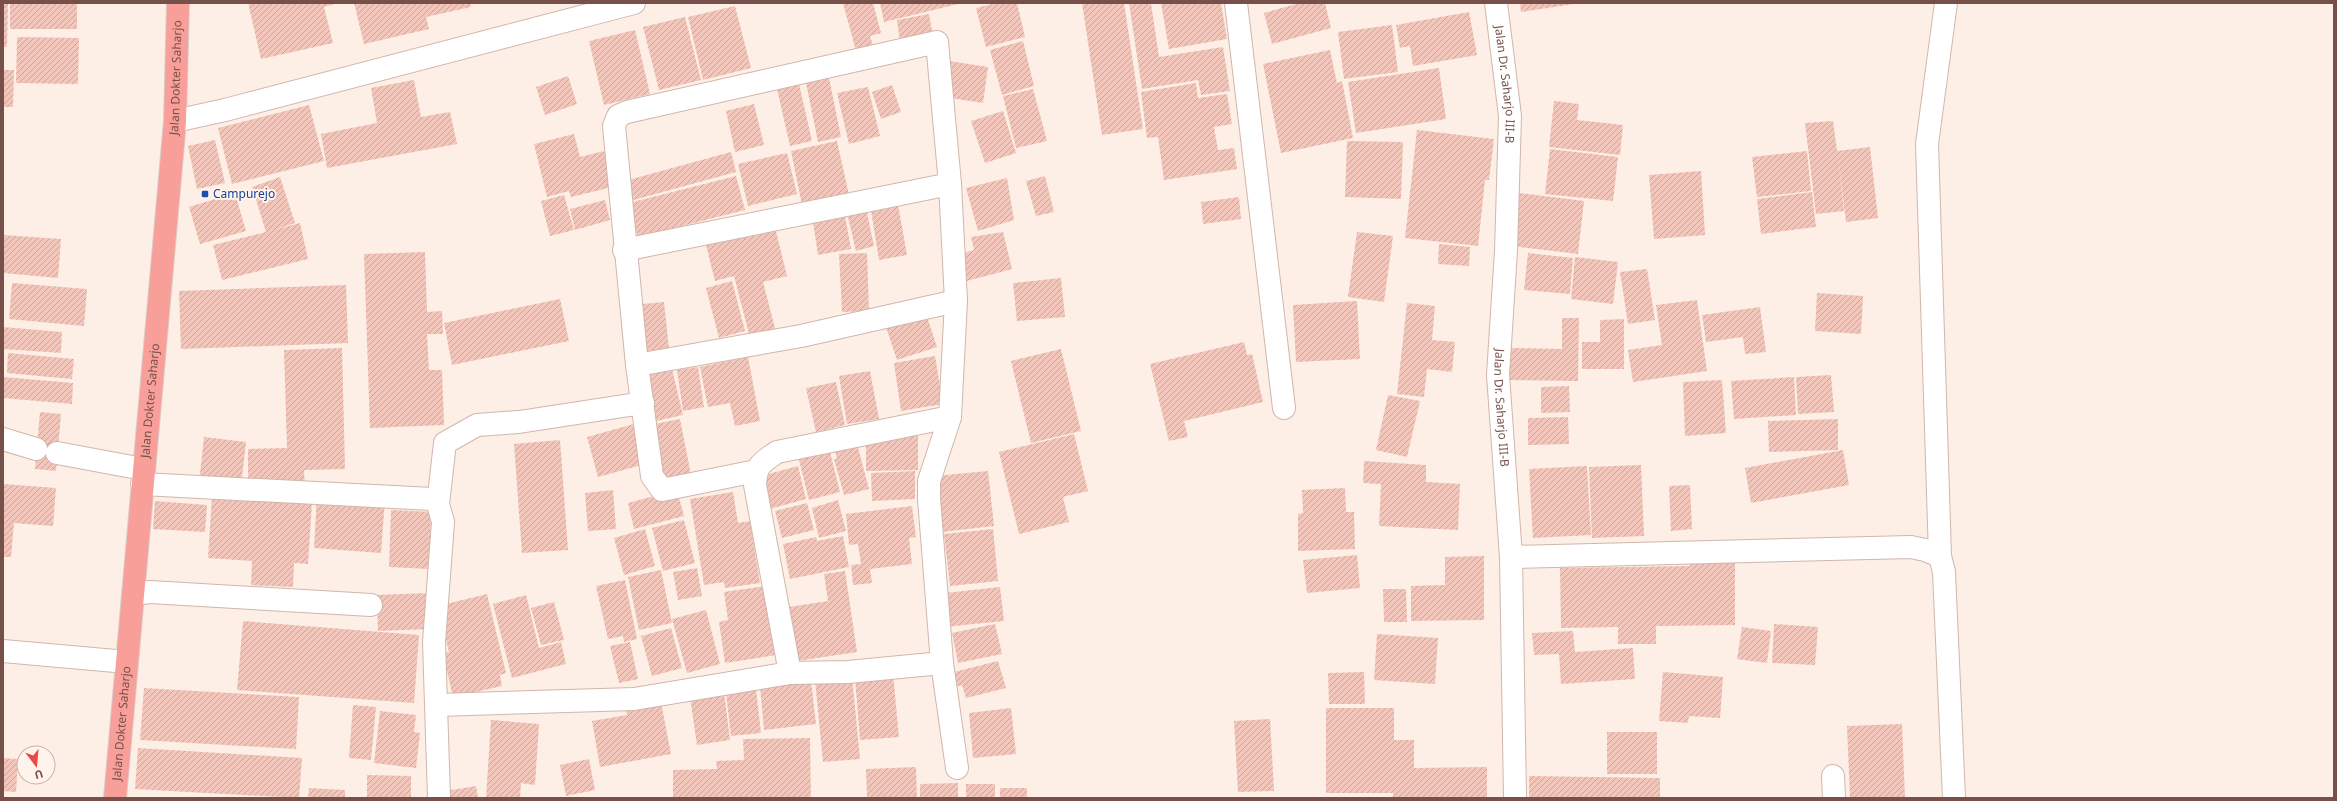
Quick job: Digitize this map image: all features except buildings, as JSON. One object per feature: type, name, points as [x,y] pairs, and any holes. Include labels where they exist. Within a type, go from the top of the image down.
[{"type":"highway","name":"Jalan Dokter Saharjo","points":[[115,798],[175,120],[178,3]]},
{"type":"street","points":[[175,120],[225,110],[634,3]]},
{"type":"street","points":[[1236,3],[1284,408]]},
{"type":"street","points":[[1946,3],[1927,144],[1940,556],[1944,572],[1954,798]]},
{"type":"street","name":"Jalan Dr. Saharjo III-B","points":[[1498,11],[1510,116],[1506,252],[1498,375],[1510,557],[1515,798]]},
{"type":"street","points":[[756,471],[662,490],[652,476],[637,365],[624,250],[614,126],[618,116],[627,112],[937,42],[950,184],[956,301],[950,417],[929,481],[929,499],[942,663],[957,768]]},
{"type":"street","points":[[624,250],[950,184]]},
{"type":"street","points":[[637,365],[801,336],[956,301]]},
{"type":"street","points":[[439,798],[434,642],[442,522],[438,504],[445,443],[477,426],[518,422],[643,403]]},
{"type":"street","points":[[790,673],[756,485],[756,471],[763,461],[777,452],[950,417]]},
{"type":"street","points":[[3,439],[36,449]]},
{"type":"street","points":[[57,454],[143,476],[432,499],[438,504]]},
{"type":"street","points":[[1510,557],[1911,547],[1925,550],[1940,556]]},
{"type":"street","points":[[133,594],[150,592],[372,605]]},
{"type":"street","points":[[3,651],[127,662]]},
{"type":"street","points":[[437,705],[634,699],[790,673],[848,672],[942,663]]},
{"type":"street","points":[[1833,776],[1834,798]]},
{"type":"place","name":"Campurejo","points":[[205,194]]}]
